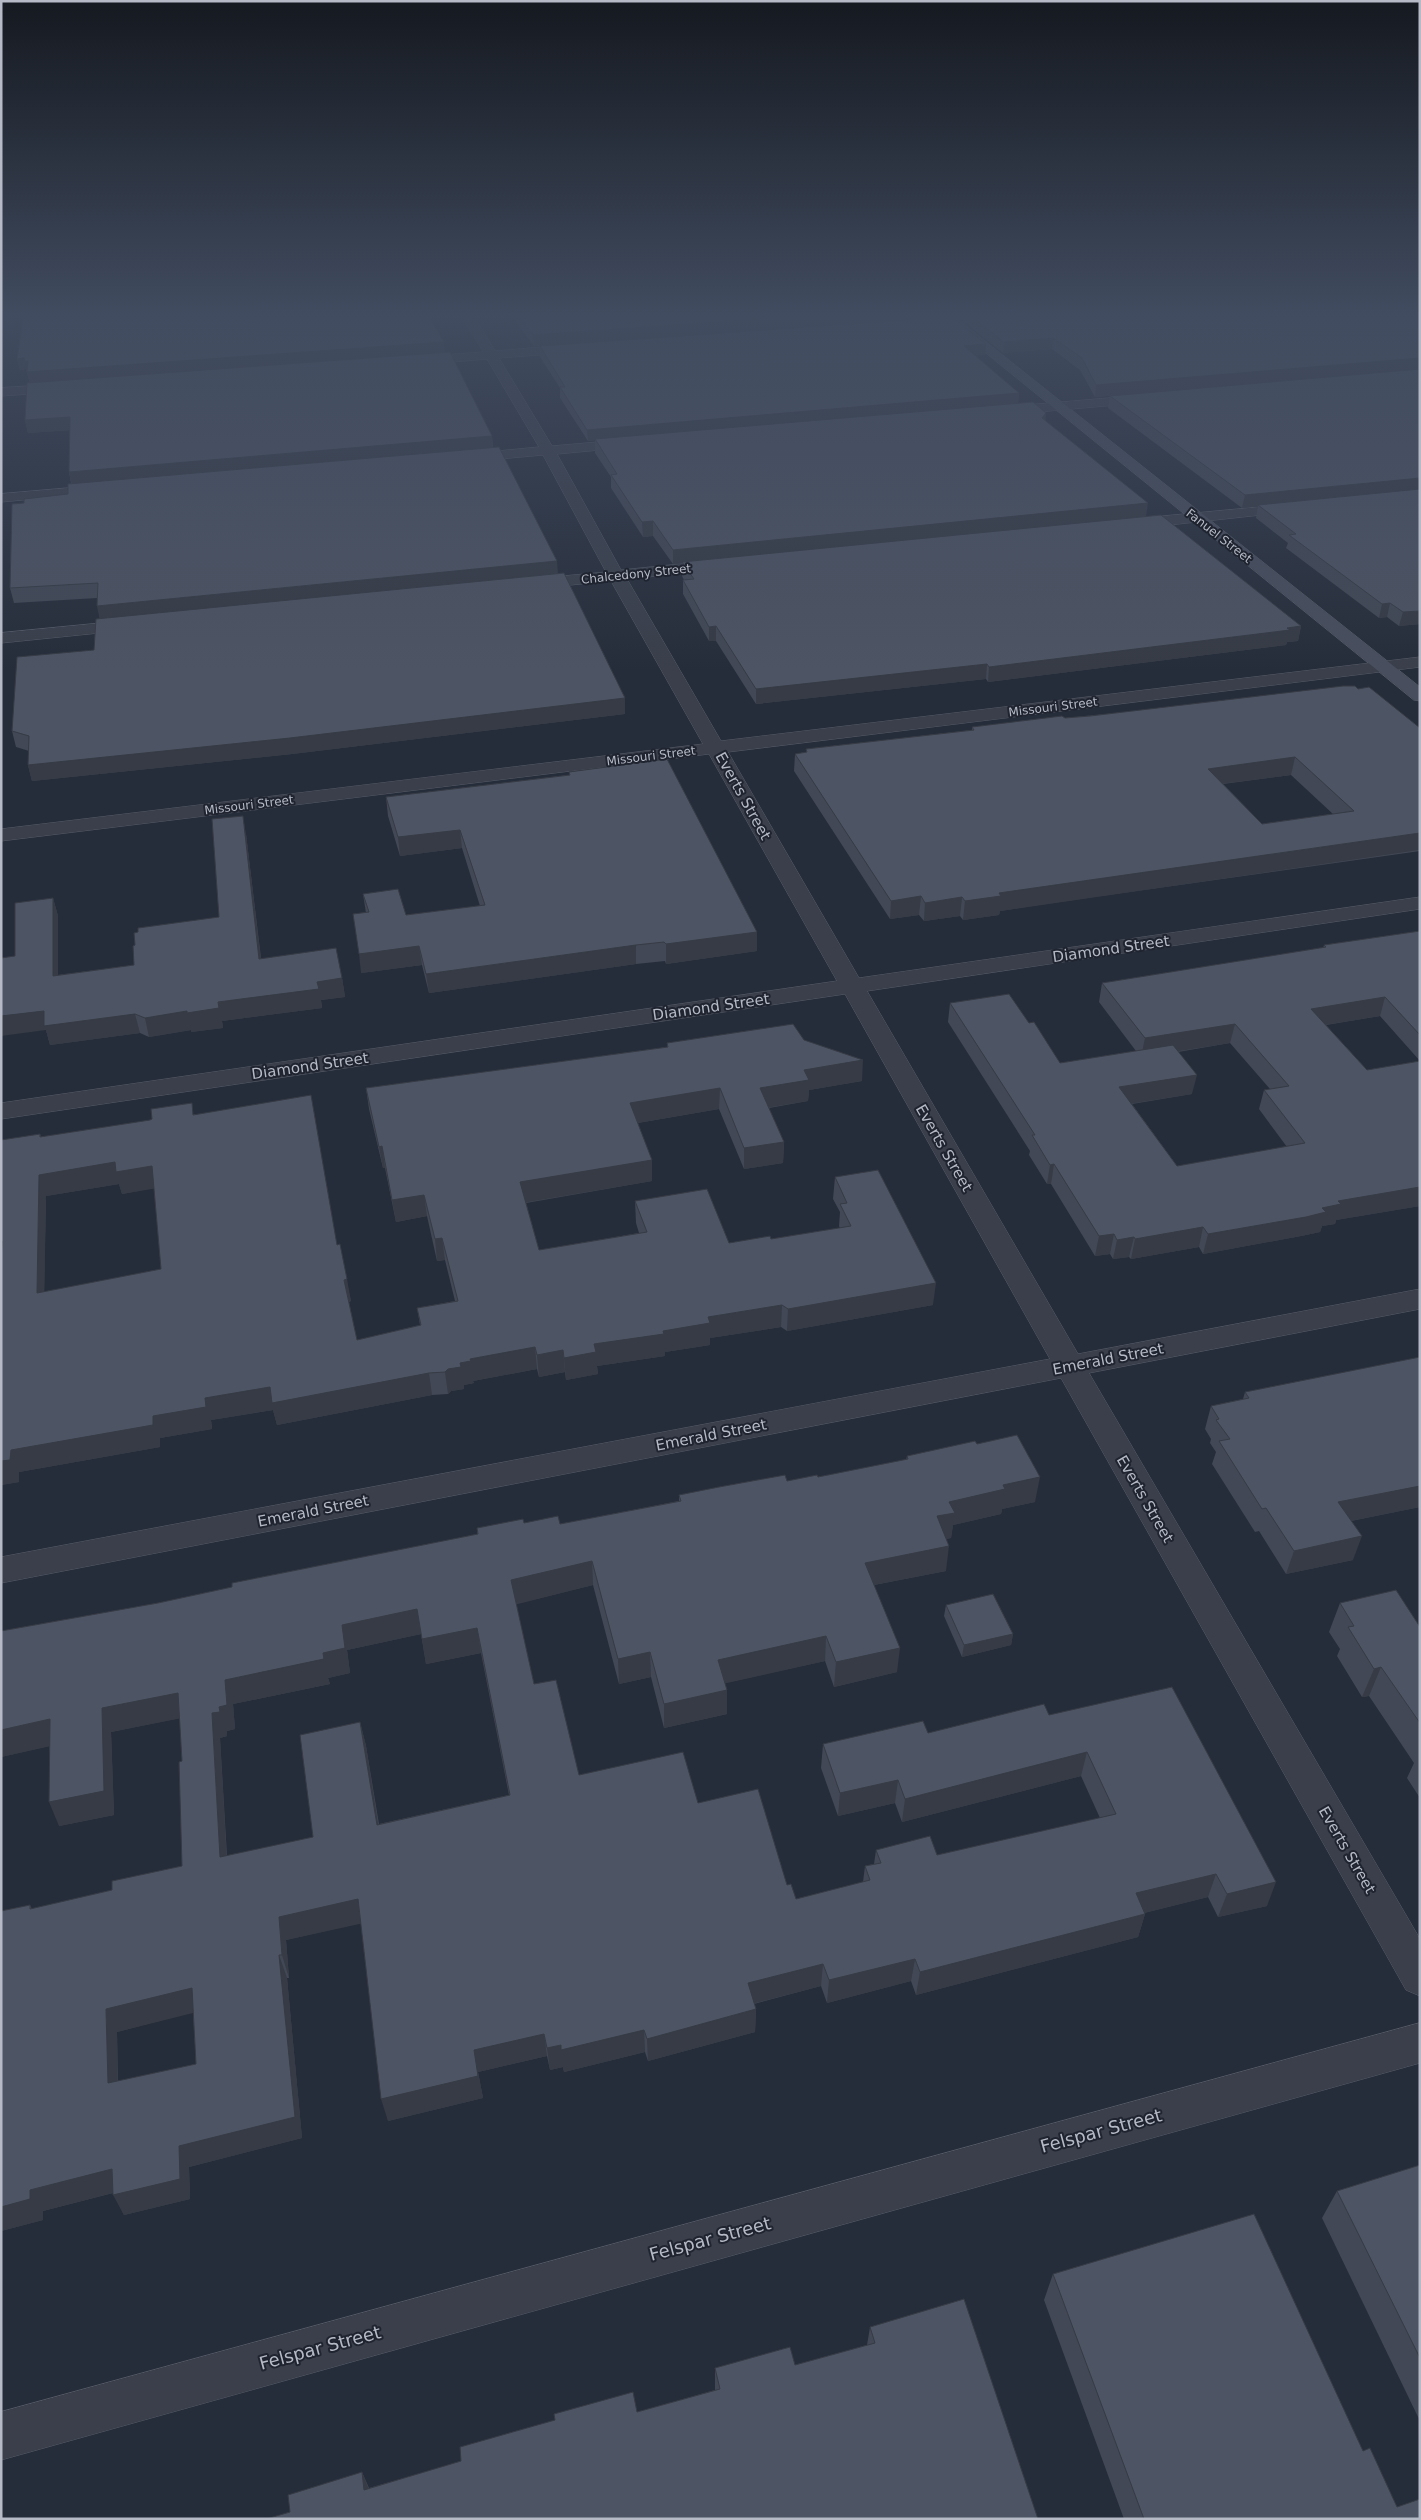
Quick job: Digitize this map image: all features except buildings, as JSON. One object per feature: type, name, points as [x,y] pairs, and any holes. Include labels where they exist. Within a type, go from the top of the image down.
[{"type":"street","name":"Everts Street","points":[[538,436],[1420,1977]]},
{"type":"street","name":"Fanuel Street","points":[[1096,436],[1196,518],[1420,696]]},
{"type":"street","points":[[454,459],[642,442]]},
{"type":"street","points":[[1,498],[119,488]]},
{"type":"street","points":[[1115,526],[1313,506]]},
{"type":"street","name":"Chalcedony Street","points":[[518,586],[737,564]]},
{"type":"street","points":[[1,638],[150,623]]},
{"type":"street","name":"Missouri Street","points":[[1,835],[1420,662]]},
{"type":"street","name":"Diamond Street","points":[[1,1111],[1420,903]]},
{"type":"street","name":"Emerald Street","points":[[1,1570],[1420,1300]]},
{"type":"street","name":"Felspar Street","points":[[1,2436],[1420,2043]]}]
